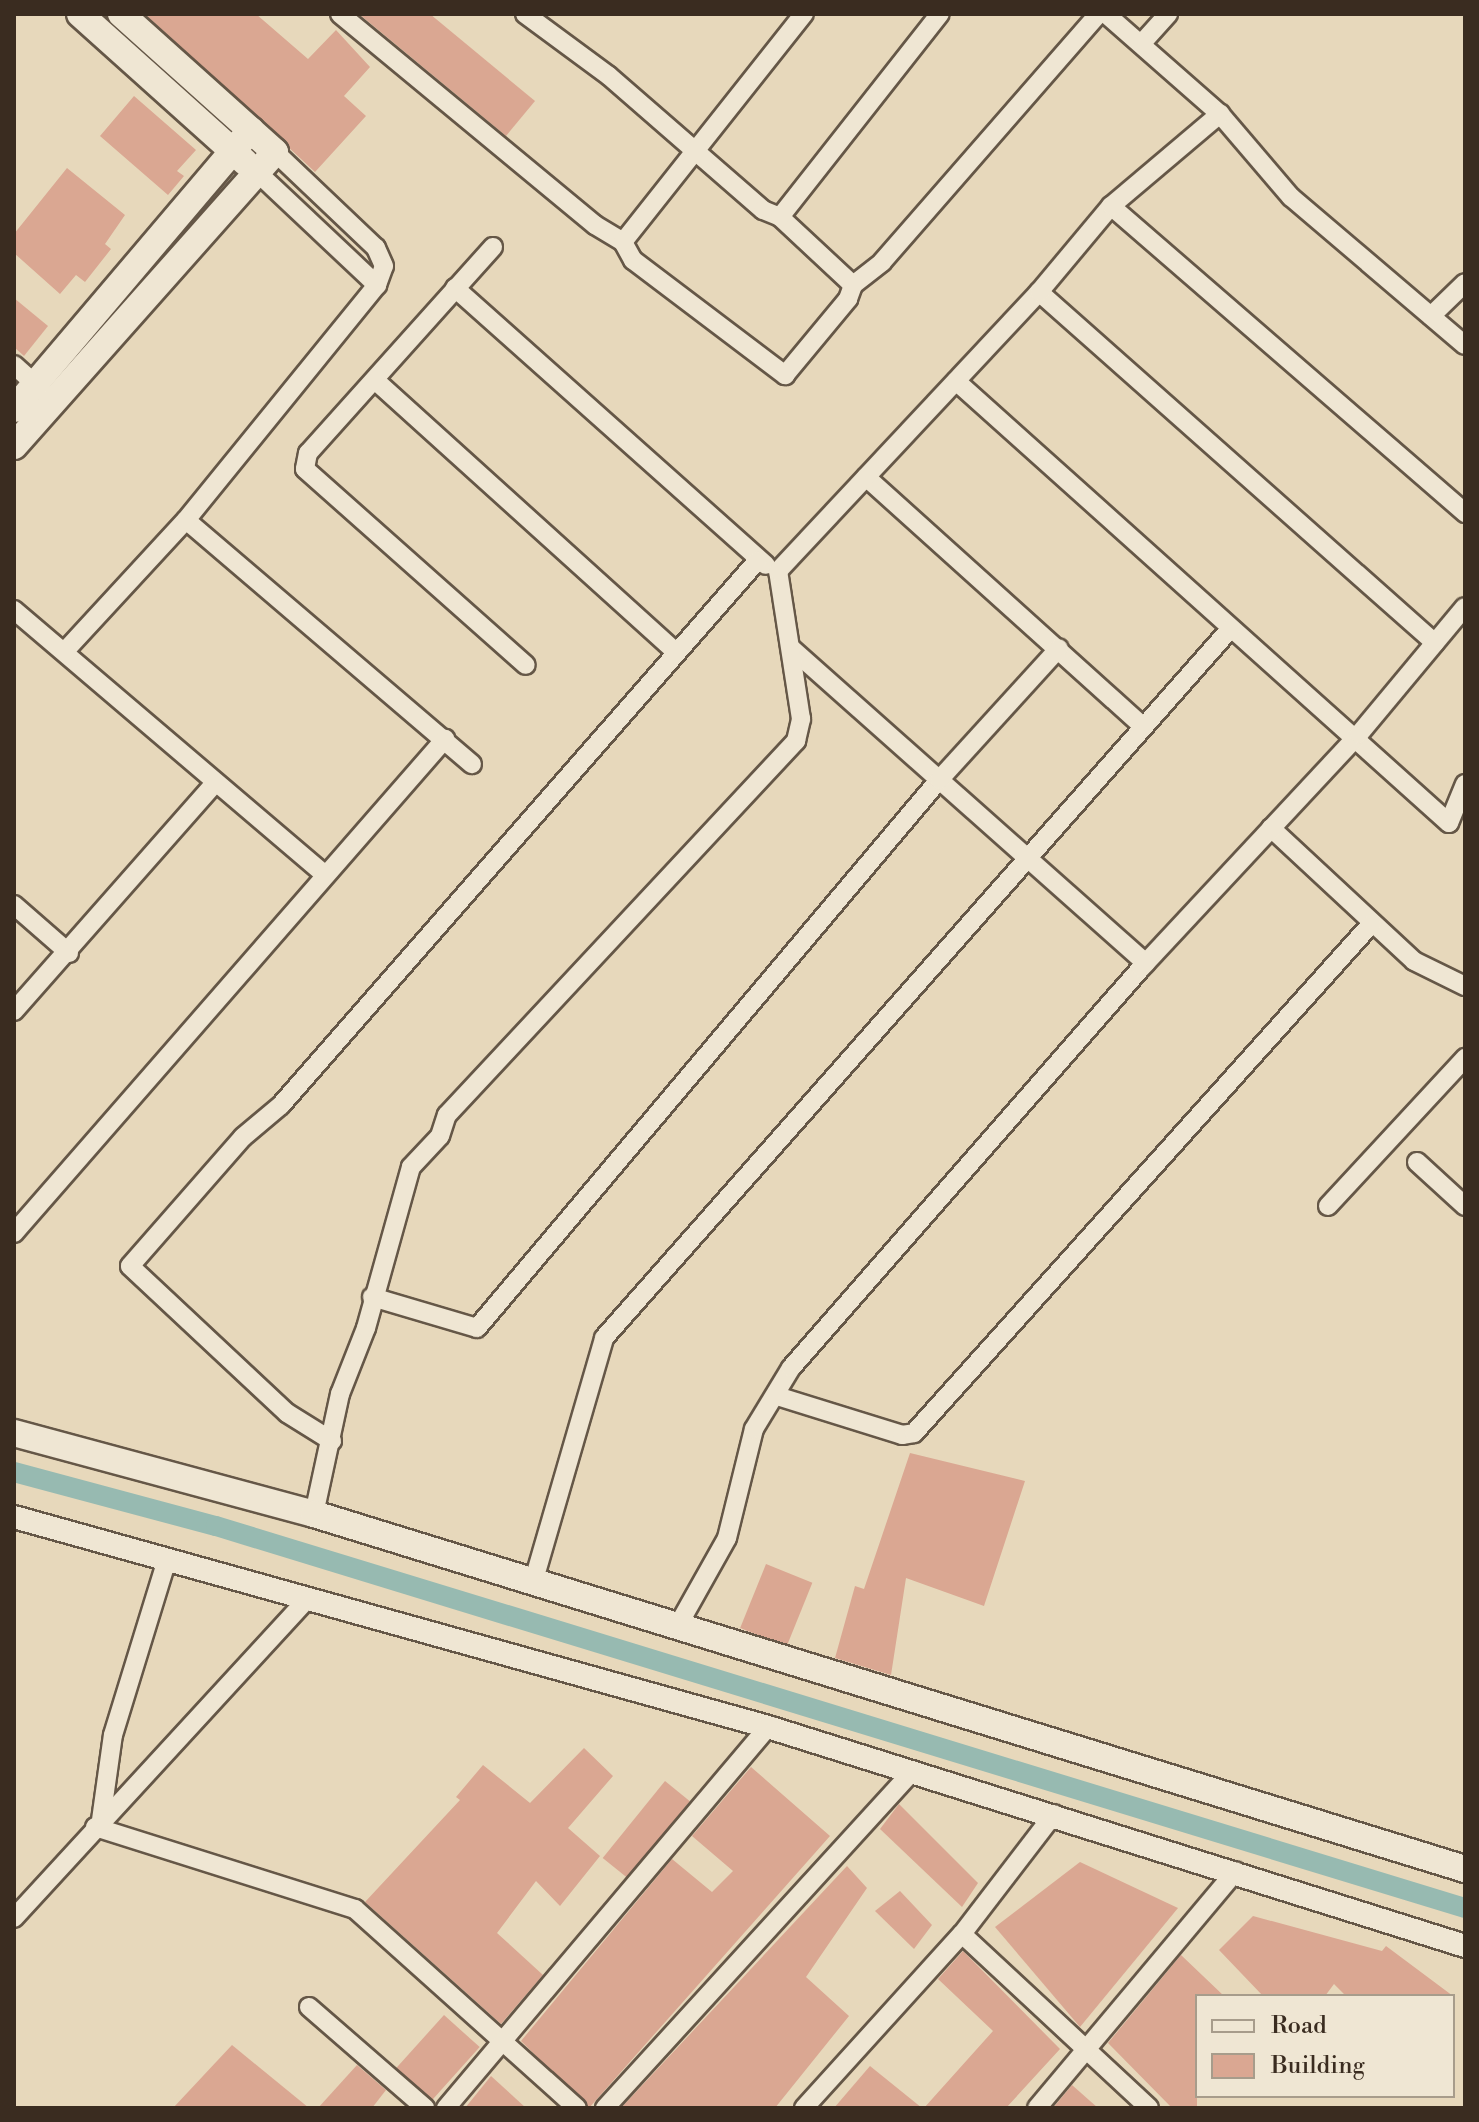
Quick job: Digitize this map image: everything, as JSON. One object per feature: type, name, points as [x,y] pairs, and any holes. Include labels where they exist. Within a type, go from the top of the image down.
[{"type":"main road","points":[[80,14],[257,172]]},
{"type":"main road","points":[[14,409],[45,392],[275,152],[121,14]]},
{"type":"main road","points":[[14,446],[45,392],[251,130]]},
{"type":"main road","points":[[14,1433],[314,1514],[676,1629],[1465,1869]]},
{"type":"street","points":[[340,14],[570,205],[623,242],[633,260],[785,375],[848,299],[853,285],[882,262],[1098,14]]},
{"type":"street","points":[[525,14],[609,76],[763,210],[780,217],[853,285]]},
{"type":"street","points":[[623,242],[804,14]]},
{"type":"street","points":[[780,217],[940,14]]},
{"type":"street","points":[[1106,14],[1220,114],[1291,197],[1465,345]]},
{"type":"street","points":[[1142,43],[1168,14]]},
{"type":"street","points":[[778,571],[1039,292],[1111,206],[1220,114]]},
{"type":"street","points":[[65,651],[186,520],[377,285],[384,266],[376,248],[275,152]]},
{"type":"street","points":[[257,172],[377,285]]},
{"type":"street","points":[[1111,206],[1465,513]]},
{"type":"street","points":[[493,247],[376,381],[308,453],[305,469],[526,665]]},
{"type":"street","points":[[1431,316],[1465,283]]},
{"type":"street","points":[[455,288],[757,561],[778,571]]},
{"type":"street","points":[[1039,292],[1435,643]]},
{"type":"street","points":[[14,365],[45,392]]},
{"type":"street","points":[[376,381],[674,650]]},
{"type":"street","points":[[956,381],[1357,737],[1449,823],[1465,784]]},
{"type":"street","points":[[866,477],[1141,725]]},
{"type":"street","points":[[186,520],[472,764]]},
{"type":"street","points":[[332,1441],[287,1413],[130,1266],[243,1137],[281,1105],[674,650],[757,561]]},
{"type":"street","points":[[314,1514],[340,1394],[366,1328],[372,1297],[411,1167],[440,1136],[447,1115],[796,741],[801,719],[778,571]]},
{"type":"street","points":[[676,1629],[727,1538],[754,1429],[777,1396],[791,1368],[1146,963],[1357,737],[1465,607]]},
{"type":"street","points":[[14,610],[324,874]]},
{"type":"street","points":[[533,1583],[604,1338],[1030,859],[1141,725],[1231,628]]},
{"type":"street","points":[[372,1297],[477,1328],[939,780],[1059,648]]},
{"type":"street","points":[[792,649],[1146,963]]},
{"type":"street","points":[[14,1233],[324,874],[445,739]]},
{"type":"street","points":[[14,1011],[69,953],[215,783]]},
{"type":"street","points":[[1271,828],[1414,961],[1465,986]]},
{"type":"street","points":[[14,905],[69,953]]},
{"type":"street","points":[[777,1396],[902,1435],[914,1433],[1372,923]]},
{"type":"street","points":[[1328,1206],[1465,1058]]},
{"type":"street","points":[[1417,1162],[1465,1206]]},
{"type":"street","points":[[14,1517],[768,1727],[1236,1871],[1465,1946]]},
{"type":"street","points":[[98,1823],[113,1735],[167,1560]]},
{"type":"street","points":[[14,1918],[306,1600]]},
{"type":"street","points":[[446,2108],[768,1727]]},
{"type":"street","points":[[605,2108],[913,1771]]},
{"type":"street","points":[[804,2108],[962,1934],[1054,1814]]},
{"type":"street","points":[[98,1823],[340,1900],[577,2108]]},
{"type":"street","points":[[1037,2108],[1088,2051],[1236,1871]]},
{"type":"street","points":[[962,1934],[1149,2108]]},
{"type":"street","points":[[309,2007],[425,2108]]},
{"type":"building","points":[[145,14],[256,14],[308,59],[336,30],[370,67],[344,96],[366,116],[315,172]]},
{"type":"building","points":[[359,14],[430,14],[535,101],[506,136]]},
{"type":"building","points":[[134,96],[196,150],[177,171],[184,176],[168,195],[100,136]]},
{"type":"building","points":[[67,168],[125,215],[105,244],[111,249],[85,282],[76,275],[60,294],[14,253],[14,234]]},
{"type":"building","points":[[14,298],[48,326],[24,356],[14,347]]},
{"type":"building","points":[[910,1453],[1025,1481],[984,1606],[906,1578],[891,1675],[835,1658],[855,1586],[864,1589]]},
{"type":"building","points":[[766,1564],[812,1583],[787,1647],[740,1628]]},
{"type":"building","points":[[584,1748],[613,1776],[568,1828],[600,1856],[560,1906],[536,1881],[497,1933],[543,1975],[501,2024],[365,1902],[460,1800],[456,1797],[483,1765],[530,1803]]},
{"type":"building","points":[[751,1767],[830,1836],[589,2108],[521,2041],[672,1859],[712,1892],[733,1871],[692,1836]]},
{"type":"building","points":[[665,1781],[690,1801],[628,1878],[603,1858]]},
{"type":"building","points":[[899,1804],[978,1883],[962,1907],[880,1829]]},
{"type":"building","points":[[1080,1862],[1178,1908],[1080,2027],[995,1927]]},
{"type":"building","points":[[847,1866],[867,1888],[806,1977],[849,2016],[775,2108],[621,2108]]},
{"type":"building","points":[[900,1891],[932,1925],[914,1949],[875,1911]]},
{"type":"building","points":[[1253,1916],[1382,1951],[1386,1946],[1450,1994],[1344,1994],[1334,1984],[1326,1994],[1261,1994],[1219,1950]]},
{"type":"building","points":[[963,1951],[1060,2049],[1006,2108],[924,2108],[993,2031],[938,1979]]},
{"type":"building","points":[[1181,1955],[1222,1994],[1195,1994],[1197,2108],[1172,2108],[1108,2043]]},
{"type":"building","points":[[444,2015],[480,2047],[432,2100],[396,2068]]},
{"type":"building","points":[[232,2045],[309,2108],[173,2108]]},
{"type":"building","points":[[357,2065],[386,2090],[372,2108],[318,2108]]},
{"type":"building","points":[[870,2066],[922,2108],[834,2108]]},
{"type":"building","points":[[491,2076],[526,2108],[465,2108]]},
{"type":"building","points":[[1072,2085],[1098,2108],[1053,2108]]},
{"type":"waterway","points":[[14,1472],[216,1526],[1465,1908]]}]
